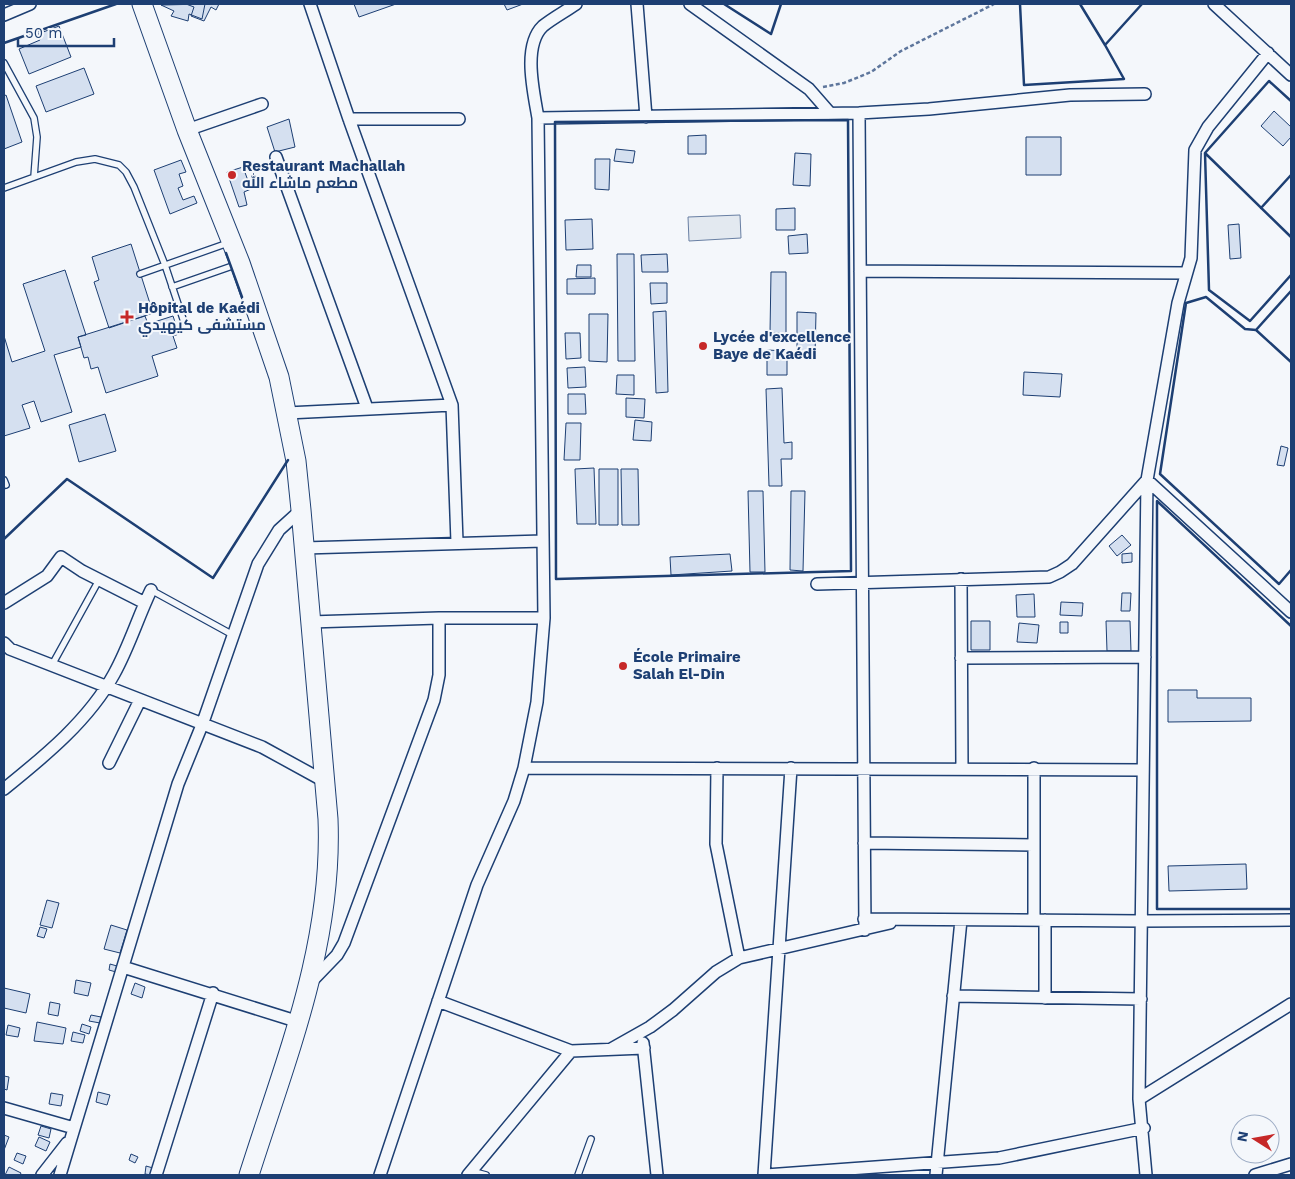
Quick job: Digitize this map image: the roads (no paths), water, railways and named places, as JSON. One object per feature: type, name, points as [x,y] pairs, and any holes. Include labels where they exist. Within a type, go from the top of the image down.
[{"type":"main road","points":[[142,4],[187,130],[240,263],[279,376],[296,461],[301,510],[329,851],[325,908],[309,983],[298,1022],[249,1175]]},
{"type":"street","points":[[4,15],[30,4]]},
{"type":"street","points":[[310,4],[349,119],[452,405],[456,542]]},
{"type":"street","points":[[380,1175],[477,885],[514,801],[524,768],[537,702],[544,618],[538,118],[531,65],[535,39],[543,27],[576,4]]},
{"type":"street","points":[[637,4],[646,117]]},
{"type":"street","points":[[690,4],[809,89],[830,113]]},
{"type":"street","points":[[1214,4],[1291,75]]},
{"type":"street","points":[[1146,1175],[1144,1128],[1140,1099],[1140,999],[1147,480],[1174,320],[1192,245],[1195,150],[1208,127],[1268,53]]},
{"type":"street","points":[[538,118],[858,112],[930,109],[1070,95],[1145,94]]},
{"type":"street","points":[[187,130],[262,104]]},
{"type":"street","points":[[858,112],[865,925]]},
{"type":"street","points":[[349,119],[459,119]]},
{"type":"street","points":[[276,158],[367,408]]},
{"type":"street","points":[[860,271],[1186,273]]},
{"type":"street","points":[[287,413],[452,405]]},
{"type":"street","points":[[817,584],[1049,577],[1072,564],[1147,480]]},
{"type":"street","points":[[1147,480],[1291,612]]},
{"type":"street","points":[[60,1175],[178,784],[202,725],[261,557],[279,530],[301,510]]},
{"type":"street","points":[[304,548],[456,542],[543,541]]},
{"type":"street","points":[[4,603],[47,576],[61,557],[99,580],[145,603]]},
{"type":"street","points":[[961,580],[962,769]]},
{"type":"street","points":[[4,789],[42,758],[86,714],[114,674],[151,590]]},
{"type":"street","points":[[310,622],[439,618],[544,618]]},
{"type":"street","points":[[309,983],[337,955],[344,943],[434,700],[439,675],[439,618]]},
{"type":"street","points":[[4,643],[10,649],[262,747],[324,782]]},
{"type":"street","points":[[961,658],[1145,657]]},
{"type":"street","points":[[109,763],[140,700]]},
{"type":"street","points":[[524,768],[1034,768],[1143,770]]},
{"type":"street","points":[[717,768],[716,832],[718,860],[739,958]]},
{"type":"street","points":[[791,768],[765,1175],[1000,1158],[1144,1128]]},
{"type":"street","points":[[1034,768],[1034,845],[1045,998]]},
{"type":"street","points":[[864,843],[1034,845]]},
{"type":"street","points":[[611,1049],[642,1032],[673,1010],[716,972],[739,958],[780,950],[865,925],[903,919],[1291,920]]},
{"type":"street","points":[[936,1175],[961,920]]},
{"type":"street","points":[[123,967],[212,993],[298,1022]]},
{"type":"street","points":[[156,1175],[212,993]]},
{"type":"street","points":[[953,996],[1140,999]]},
{"type":"street","points":[[438,1001],[571,1051],[644,1048]]},
{"type":"street","points":[[1140,1099],[1291,1004]]},
{"type":"street","points":[[642,1032],[657,1175]]},
{"type":"street","points":[[469,1173],[571,1051]]},
{"type":"street","points":[[4,1108],[73,1132]]},
{"type":"street","points":[[42,1175],[73,1132]]},
{"type":"street","points":[[1255,1175],[1291,1164]]},
{"type":"lane","points":[[5,67],[34,118],[37,137],[34,177]]},
{"type":"lane","points":[[4,188],[76,162],[95,159],[119,165],[126,172],[134,187],[165,265],[185,325]]},
{"type":"lane","points":[[140,274],[231,241]]},
{"type":"lane","points":[[172,287],[240,263]]},
{"type":"lane","points":[[52,665],[99,580]]},
{"type":"lane","points":[[151,590],[233,635]]},
{"type":"lane","points":[[578,1175],[591,1139]]},
{"type":"lane","points":[[469,1173],[486,1175]]},
{"type":"place","name":"Restaurant Machallah مطعم ماشاء الله","points":[[232,175]]},
{"type":"place","name":"Hôpital de Kaédi مستشفى كيهيدي","points":[[127,317]]},
{"type":"place","name":"Lycée d'excellence Baye de Kaédi","points":[[703,346]]},
{"type":"place","name":"École Primaire Salah El-Din","points":[[623,666]]}]
